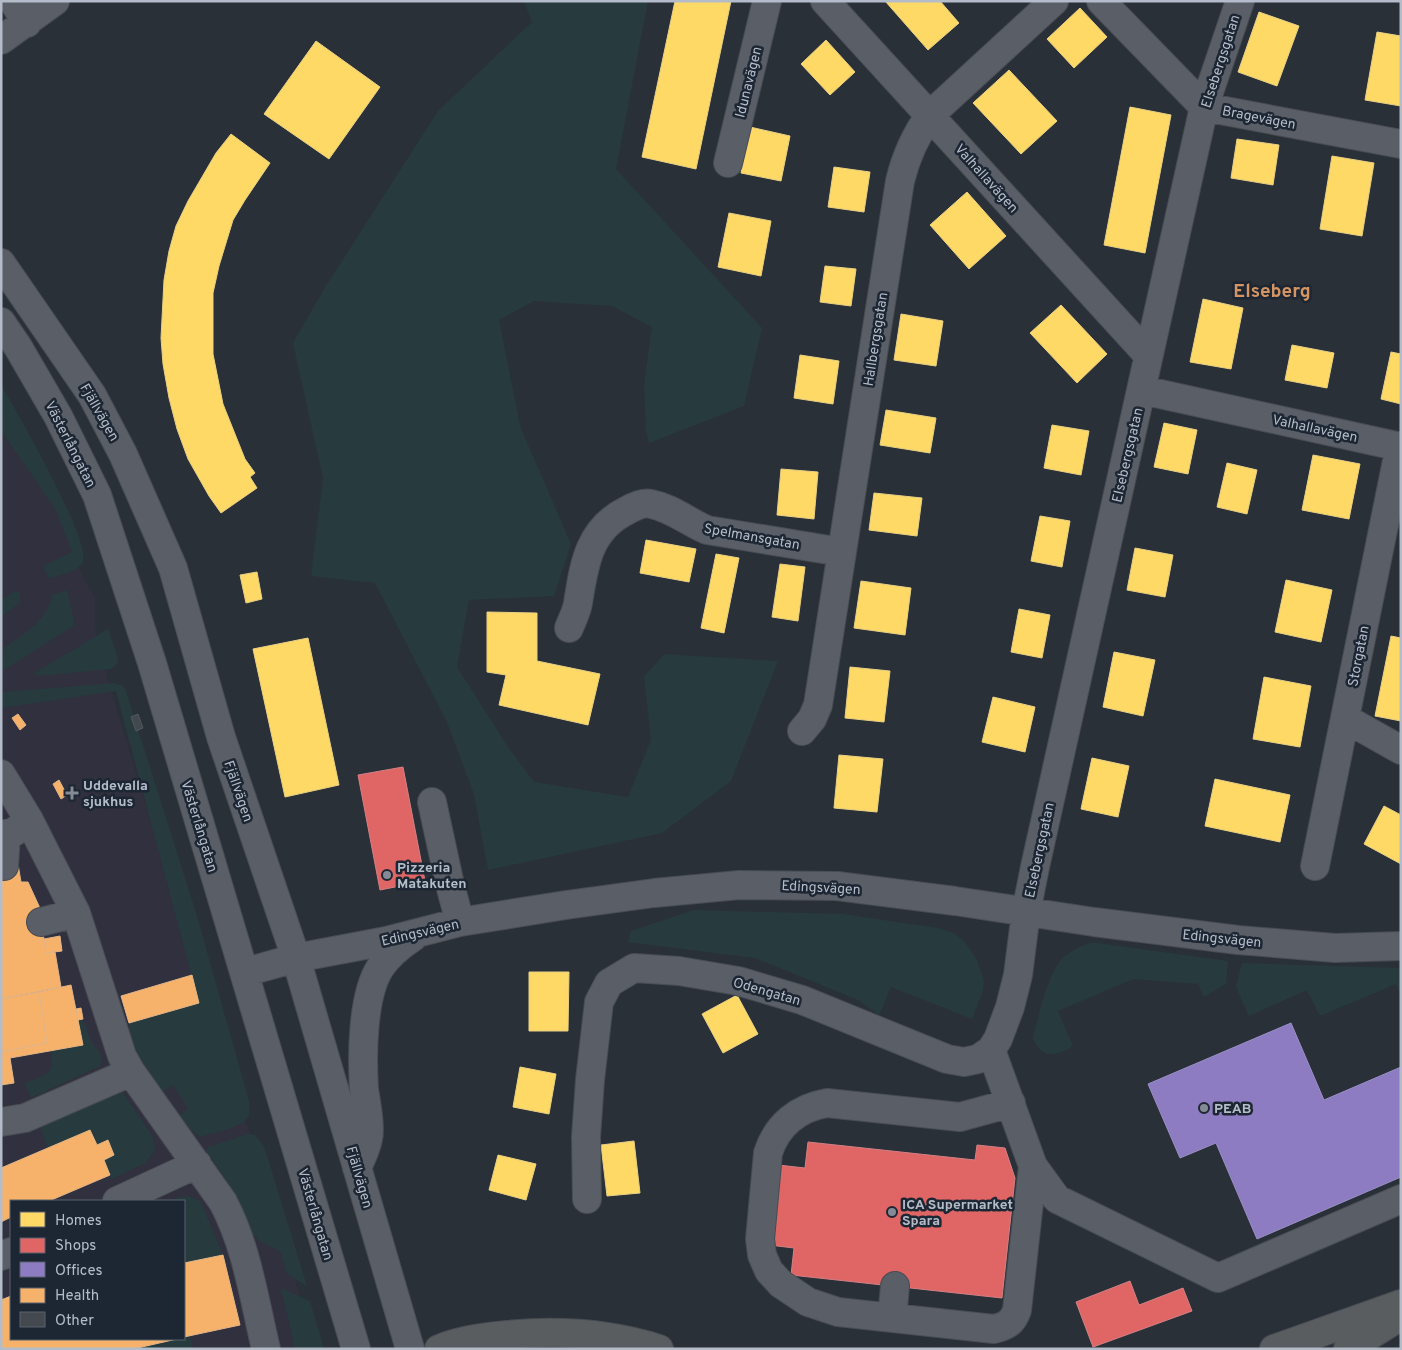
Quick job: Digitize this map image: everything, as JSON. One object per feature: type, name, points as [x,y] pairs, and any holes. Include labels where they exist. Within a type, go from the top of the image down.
[{"type":"highway","points":[[1274,1349],[1401,1304]]},
{"type":"highway","points":[[1348,1349],[1401,1316]]},
{"type":"highway","points":[[439,1349],[485,1337],[558,1332],[595,1334],[625,1339],[659,1349]]},
{"type":"street","points":[[1,40],[20,12],[55,1]]},
{"type":"street","name":"Idunavägen","points":[[728,163],[767,1]]},
{"type":"street","name":"Valhallavägen","points":[[825,1],[1148,355]]},
{"type":"street","name":"Hallbergsgatan","points":[[802,731],[812,719],[818,705],[900,181],[911,146],[919,130],[930,115],[1054,1]]},
{"type":"street","name":"Bragevägen","points":[[1101,1],[1204,107],[1401,144]]},
{"type":"street","name":"Elsebergsgatan","points":[[1026,912],[1204,107],[1240,1]]},
{"type":"street","name":"Fjällvägen","points":[[1,264],[92,395],[123,454],[173,568],[221,737],[296,958],[410,1349]]},
{"type":"street","name":"Västerlångatan","points":[[1,322],[18,346],[58,416],[97,495],[152,663],[246,972],[356,1349]]},
{"type":"street","name":"Valhallavägen","points":[[1142,390],[1400,447]]},
{"type":"street","name":"Storgatan","points":[[1315,866],[1400,447]]},
{"type":"street","name":"Spelmansgatan","points":[[569,628],[578,604],[586,560],[593,542],[618,515],[636,506],[649,503],[666,508],[691,524],[707,530],[841,552]]},
{"type":"street","points":[[1346,719],[1401,750]]},
{"type":"street","points":[[1,774],[29,820],[76,913],[116,1038],[131,1072],[197,1164],[234,1222],[242,1244],[266,1349]]},
{"type":"street","points":[[432,802],[460,922]]},
{"type":"street","points":[[4,866],[4,834],[14,832],[29,820]]},
{"type":"street","name":"Edingsvägen","points":[[246,972],[296,958],[419,933],[460,922],[654,893],[740,885],[837,886],[1238,940],[1335,948],[1401,946]]},
{"type":"street","points":[[1026,912],[1021,956],[1010,1007],[998,1039],[991,1050],[1033,1166],[1057,1199],[1218,1278],[1401,1198]]},
{"type":"street","points":[[41,922],[76,913]]},
{"type":"street","points":[[357,1168],[369,1138],[363,1077],[363,1046],[372,985],[380,968],[389,957],[419,933]]},
{"type":"street","name":"Odengatan","points":[[587,1199],[586,1137],[599,1002],[609,982],[634,968],[679,971],[738,981],[802,1000],[947,1059],[964,1062],[978,1059],[991,1050]]},
{"type":"street","points":[[1,1122],[25,1118],[131,1072]]},
{"type":"street","points":[[1010,1103],[960,1117],[827,1103],[806,1108],[790,1118],[772,1141],[768,1153],[760,1239],[762,1255],[769,1271],[780,1284],[808,1302],[823,1308],[854,1314],[994,1329],[1010,1323],[1017,1310],[1033,1166]]},
{"type":"street","points":[[120,1200],[197,1164]]},
{"type":"street","points":[[892,1318],[895,1286]]},
{"type":"shaded area","name":"Uddevalla sjukhus","points":[[1,396],[55,497],[80,571],[95,597],[96,641],[225,1066],[274,1198],[313,1349],[1,1349]]},
{"type":"green space","points":[[524,1],[648,1],[616,169],[762,328],[744,406],[649,443],[646,430],[644,384],[652,327],[612,306],[534,301],[499,320],[520,426],[571,544],[554,596],[469,600],[457,667],[508,747],[534,782],[628,797],[651,740],[644,676],[665,654],[778,661],[731,781],[662,833],[488,870],[474,794],[447,722],[375,583],[311,576],[323,478],[293,343],[324,289],[438,111],[532,22]]},
{"type":"green space","points":[[1,385],[65,503],[83,550],[83,562],[81,565],[73,571],[49,579],[43,566],[72,552],[56,510],[1,431]]},
{"type":"green space","points":[[67,590],[75,625],[1,672],[1,650],[25,633],[39,620],[45,613],[52,595]]},
{"type":"green space","points":[[13,592],[20,593],[20,603],[1,617],[1,600]]},
{"type":"green space","points":[[108,629],[118,659],[111,669],[38,676],[34,674],[36,672]]},
{"type":"green space","points":[[114,683],[123,686],[126,691],[197,916],[249,1101],[249,1115],[245,1121],[219,1132],[200,1137],[186,1126],[180,1116],[188,1108],[173,1085],[163,1092],[141,1059],[129,1031],[129,1023],[199,1003],[116,691],[1,708],[1,693],[4,692]]},
{"type":"green space","points":[[694,910],[843,914],[938,928],[954,933],[964,941],[976,958],[984,980],[983,991],[972,1019],[891,987],[879,1015],[858,1000],[755,958],[628,942],[631,931]]},
{"type":"green space","points":[[1090,943],[1228,961],[1226,984],[1204,997],[1198,984],[1133,979],[1058,1011],[1073,1046],[1056,1054],[1045,1053],[1033,1038],[1051,977],[1063,958],[1074,950]]},
{"type":"green space","points":[[1242,963],[1401,968],[1401,995],[1396,984],[1320,1016],[1307,990],[1249,1016],[1236,987]]},
{"type":"green space","points":[[83,1019],[93,1043],[101,1055],[102,1062],[100,1066],[31,1098],[25,1083],[48,1073],[52,1065],[51,1050],[78,1020]]},
{"type":"green space","points":[[121,1090],[153,1137],[155,1151],[145,1163],[112,1179],[104,1160],[114,1155],[108,1140],[97,1145],[90,1130],[48,1148],[39,1124]]},
{"type":"green space","points":[[248,1134],[255,1135],[264,1146],[307,1286],[287,1274],[280,1251],[259,1241],[252,1233],[226,1179],[206,1151],[208,1147]]},
{"type":"green space","points":[[188,1196],[200,1201],[223,1255],[185,1263],[185,1200],[172,1200]]},
{"type":"green space","points":[[281,1288],[310,1301],[324,1349],[295,1349]]},
{"type":"green space","points":[[190,1336],[193,1349],[133,1349],[173,1340],[185,1340],[185,1337]]},
{"type":"building: Homes","points":[[675,1],[731,1],[696,169],[642,157]]},
{"type":"building: Homes","points":[[885,1],[940,1],[959,23],[928,50]]},
{"type":"building: Homes","points":[[1080,8],[1107,37],[1074,68],[1047,39]]},
{"type":"building: Homes","points":[[1259,12],[1299,26],[1277,86],[1238,72]]},
{"type":"building: Homes","points":[[1377,32],[1401,36],[1401,106],[1365,100]]},
{"type":"building: Homes","points":[[826,40],[855,72],[830,95],[801,64]]},
{"type":"building: Homes","points":[[316,41],[380,87],[329,159],[264,114]]},
{"type":"building: Homes","points":[[1009,70],[1057,121],[1021,154],[973,103]]},
{"type":"building: Homes","points":[[1130,107],[1171,115],[1145,253],[1104,245]]},
{"type":"building: Homes","points":[[750,127],[790,136],[781,181],[741,173]]},
{"type":"building: Homes","points":[[231,134],[270,163],[233,220],[213,293],[213,354],[223,404],[245,459],[255,473],[250,477],[257,488],[221,513],[188,459],[177,429],[163,364],[161,338],[164,280],[176,226],[216,153]]},
{"type":"building: Homes","points":[[1237,139],[1279,145],[1273,185],[1231,178]]},
{"type":"building: Homes","points":[[1332,156],[1374,163],[1362,236],[1320,229]]},
{"type":"building: Homes","points":[[834,167],[870,172],[864,212],[828,207]]},
{"type":"building: Homes","points":[[967,192],[1006,236],[969,269],[930,225]]},
{"type":"building: Homes","points":[[729,213],[771,221],[761,276],[718,267]]},
{"type":"building: Homes","points":[[825,266],[856,269],[851,306],[820,302]]},
{"type":"building: Homes","points":[[1203,299],[1243,308],[1231,369],[1190,362]]},
{"type":"building: Homes","points":[[1061,305],[1107,354],[1077,383],[1030,333]]},
{"type":"building: Homes","points":[[901,314],[943,321],[936,366],[894,360]]},
{"type":"building: Homes","points":[[1292,345],[1334,353],[1327,388],[1285,380]]},
{"type":"building: Homes","points":[[1391,352],[1401,354],[1401,404],[1381,399]]},
{"type":"building: Homes","points":[[800,355],[839,361],[833,404],[794,398]]},
{"type":"building: Homes","points":[[886,410],[936,418],[930,453],[880,445]]},
{"type":"building: Homes","points":[[1164,423],[1197,430],[1188,474],[1154,467]]},
{"type":"building: Homes","points":[[1052,425],[1089,431],[1081,475],[1044,468]]},
{"type":"building: Homes","points":[[1313,455],[1360,464],[1349,519],[1302,510]]},
{"type":"building: Homes","points":[[1227,463],[1257,470],[1247,514],[1217,507]]},
{"type":"building: Homes","points":[[781,469],[818,472],[814,519],[777,515]]},
{"type":"building: Homes","points":[[874,493],[922,498],[917,536],[869,530]]},
{"type":"building: Homes","points":[[1040,516],[1070,521],[1062,567],[1031,561]]},
{"type":"building: Homes","points":[[646,540],[696,549],[689,582],[640,573]]},
{"type":"building: Homes","points":[[1135,548],[1173,555],[1165,597],[1127,590]]},
{"type":"building: Homes","points":[[716,554],[739,558],[724,633],[701,628]]},
{"type":"building: Homes","points":[[780,564],[805,567],[798,621],[772,617]]},
{"type":"building: Homes","points":[[257,572],[262,599],[246,603],[240,575]]},
{"type":"building: Homes","points":[[1286,580],[1332,590],[1321,642],[1275,632]]},
{"type":"building: Homes","points":[[861,581],[911,588],[905,635],[854,628]]},
{"type":"building: Homes","points":[[1019,609],[1050,615],[1042,658],[1011,652]]},
{"type":"building: Homes","points":[[487,612],[537,613],[537,661],[600,674],[588,725],[499,705],[506,675],[487,672]]},
{"type":"building: Homes","points":[[1391,636],[1401,638],[1401,721],[1375,716]]},
{"type":"building: Homes","points":[[308,638],[339,785],[285,797],[253,649]]},
{"type":"building: Homes","points":[[1114,652],[1155,660],[1143,716],[1103,707]]},
{"type":"building: Homes","points":[[850,667],[890,671],[884,722],[845,718]]},
{"type":"building: Homes","points":[[1264,677],[1311,686],[1300,747],[1253,739]]},
{"type":"building: Homes","points":[[993,697],[1035,707],[1025,752],[982,742]]},
{"type":"building: Homes","points":[[839,755],[883,759],[877,812],[834,808]]},
{"type":"building: Homes","points":[[1092,758],[1129,766],[1118,817],[1081,809]]},
{"type":"building: Homes","points":[[1215,779],[1290,795],[1280,842],[1205,826]]},
{"type":"building: Homes","points":[[1384,806],[1401,815],[1401,864],[1364,844]]},
{"type":"building: Homes","points":[[529,972],[569,972],[568,1031],[529,1031]]},
{"type":"building: Homes","points":[[737,995],[758,1034],[723,1053],[702,1014]]},
{"type":"building: Homes","points":[[520,1067],[556,1074],[549,1114],[513,1107]]},
{"type":"building: Homes","points":[[634,1141],[640,1193],[607,1196],[601,1145]]},
{"type":"building: Homes","points":[[498,1155],[536,1164],[526,1200],[489,1190]]},
{"type":"building: Shops","points":[[403,767],[425,881],[380,890],[358,775]]},
{"type":"building: Shops","name":"ICA Supermarket Spara","points":[[808,1142],[975,1160],[977,1145],[1005,1148],[1015,1178],[1002,1298],[791,1275],[794,1248],[769,1245],[778,1165],[805,1168]]},
{"type":"building: Shops","points":[[1130,1281],[1139,1305],[1183,1288],[1192,1311],[1093,1347],[1076,1302]]},
{"type":"building: Offices","points":[[1291,1023],[1324,1100],[1401,1067],[1401,1177],[1257,1239],[1216,1143],[1180,1158],[1148,1084]]},
{"type":"building: Health","points":[[18,714],[26,725],[20,730],[12,718]]},
{"type":"building: Health","points":[[59,780],[67,795],[61,799],[53,784]]},
{"type":"building: Health","points":[[18,864],[21,882],[28,882],[39,906],[46,953],[55,952],[61,987],[1,999],[1,867]]},
{"type":"building: Health","points":[[60,936],[62,951],[46,953],[44,939]]},
{"type":"building: Health","points":[[192,975],[199,1003],[129,1023],[121,996]]},
{"type":"building: Health","points":[[71,985],[83,1045],[10,1058],[14,1083],[1,1085],[1,1052],[47,1043],[39,992]]},
{"type":"building: Health","points":[[39,992],[47,1043],[1,1052],[1,999]]},
{"type":"building: Health","points":[[81,1008],[83,1019],[78,1020],[76,1009]]},
{"type":"building: Health","points":[[90,1130],[97,1145],[108,1140],[114,1155],[104,1160],[110,1175],[51,1200],[10,1200],[10,1218],[1,1222],[1,1168]]},
{"type":"building: Health","points":[[223,1255],[240,1325],[185,1337],[185,1263]]},
{"type":"building: Health","points":[[10,1296],[10,1340],[173,1340],[133,1349],[1,1349],[1,1300]]},
{"type":"building: Other","points":[[138,714],[143,728],[136,731],[131,717]]},
{"type":"place","name":"Uddevalla sjukhus","points":[[72,793]]},
{"type":"place","name":"Pizzeria Matakuten","points":[[387,875]]},
{"type":"place","name":"PEAB","points":[[1204,1108]]},
{"type":"place","name":"ICA Supermarket Spara","points":[[892,1212]]},
{"type":"district","name":"Elseberg","points":[[1272,290]]}]
